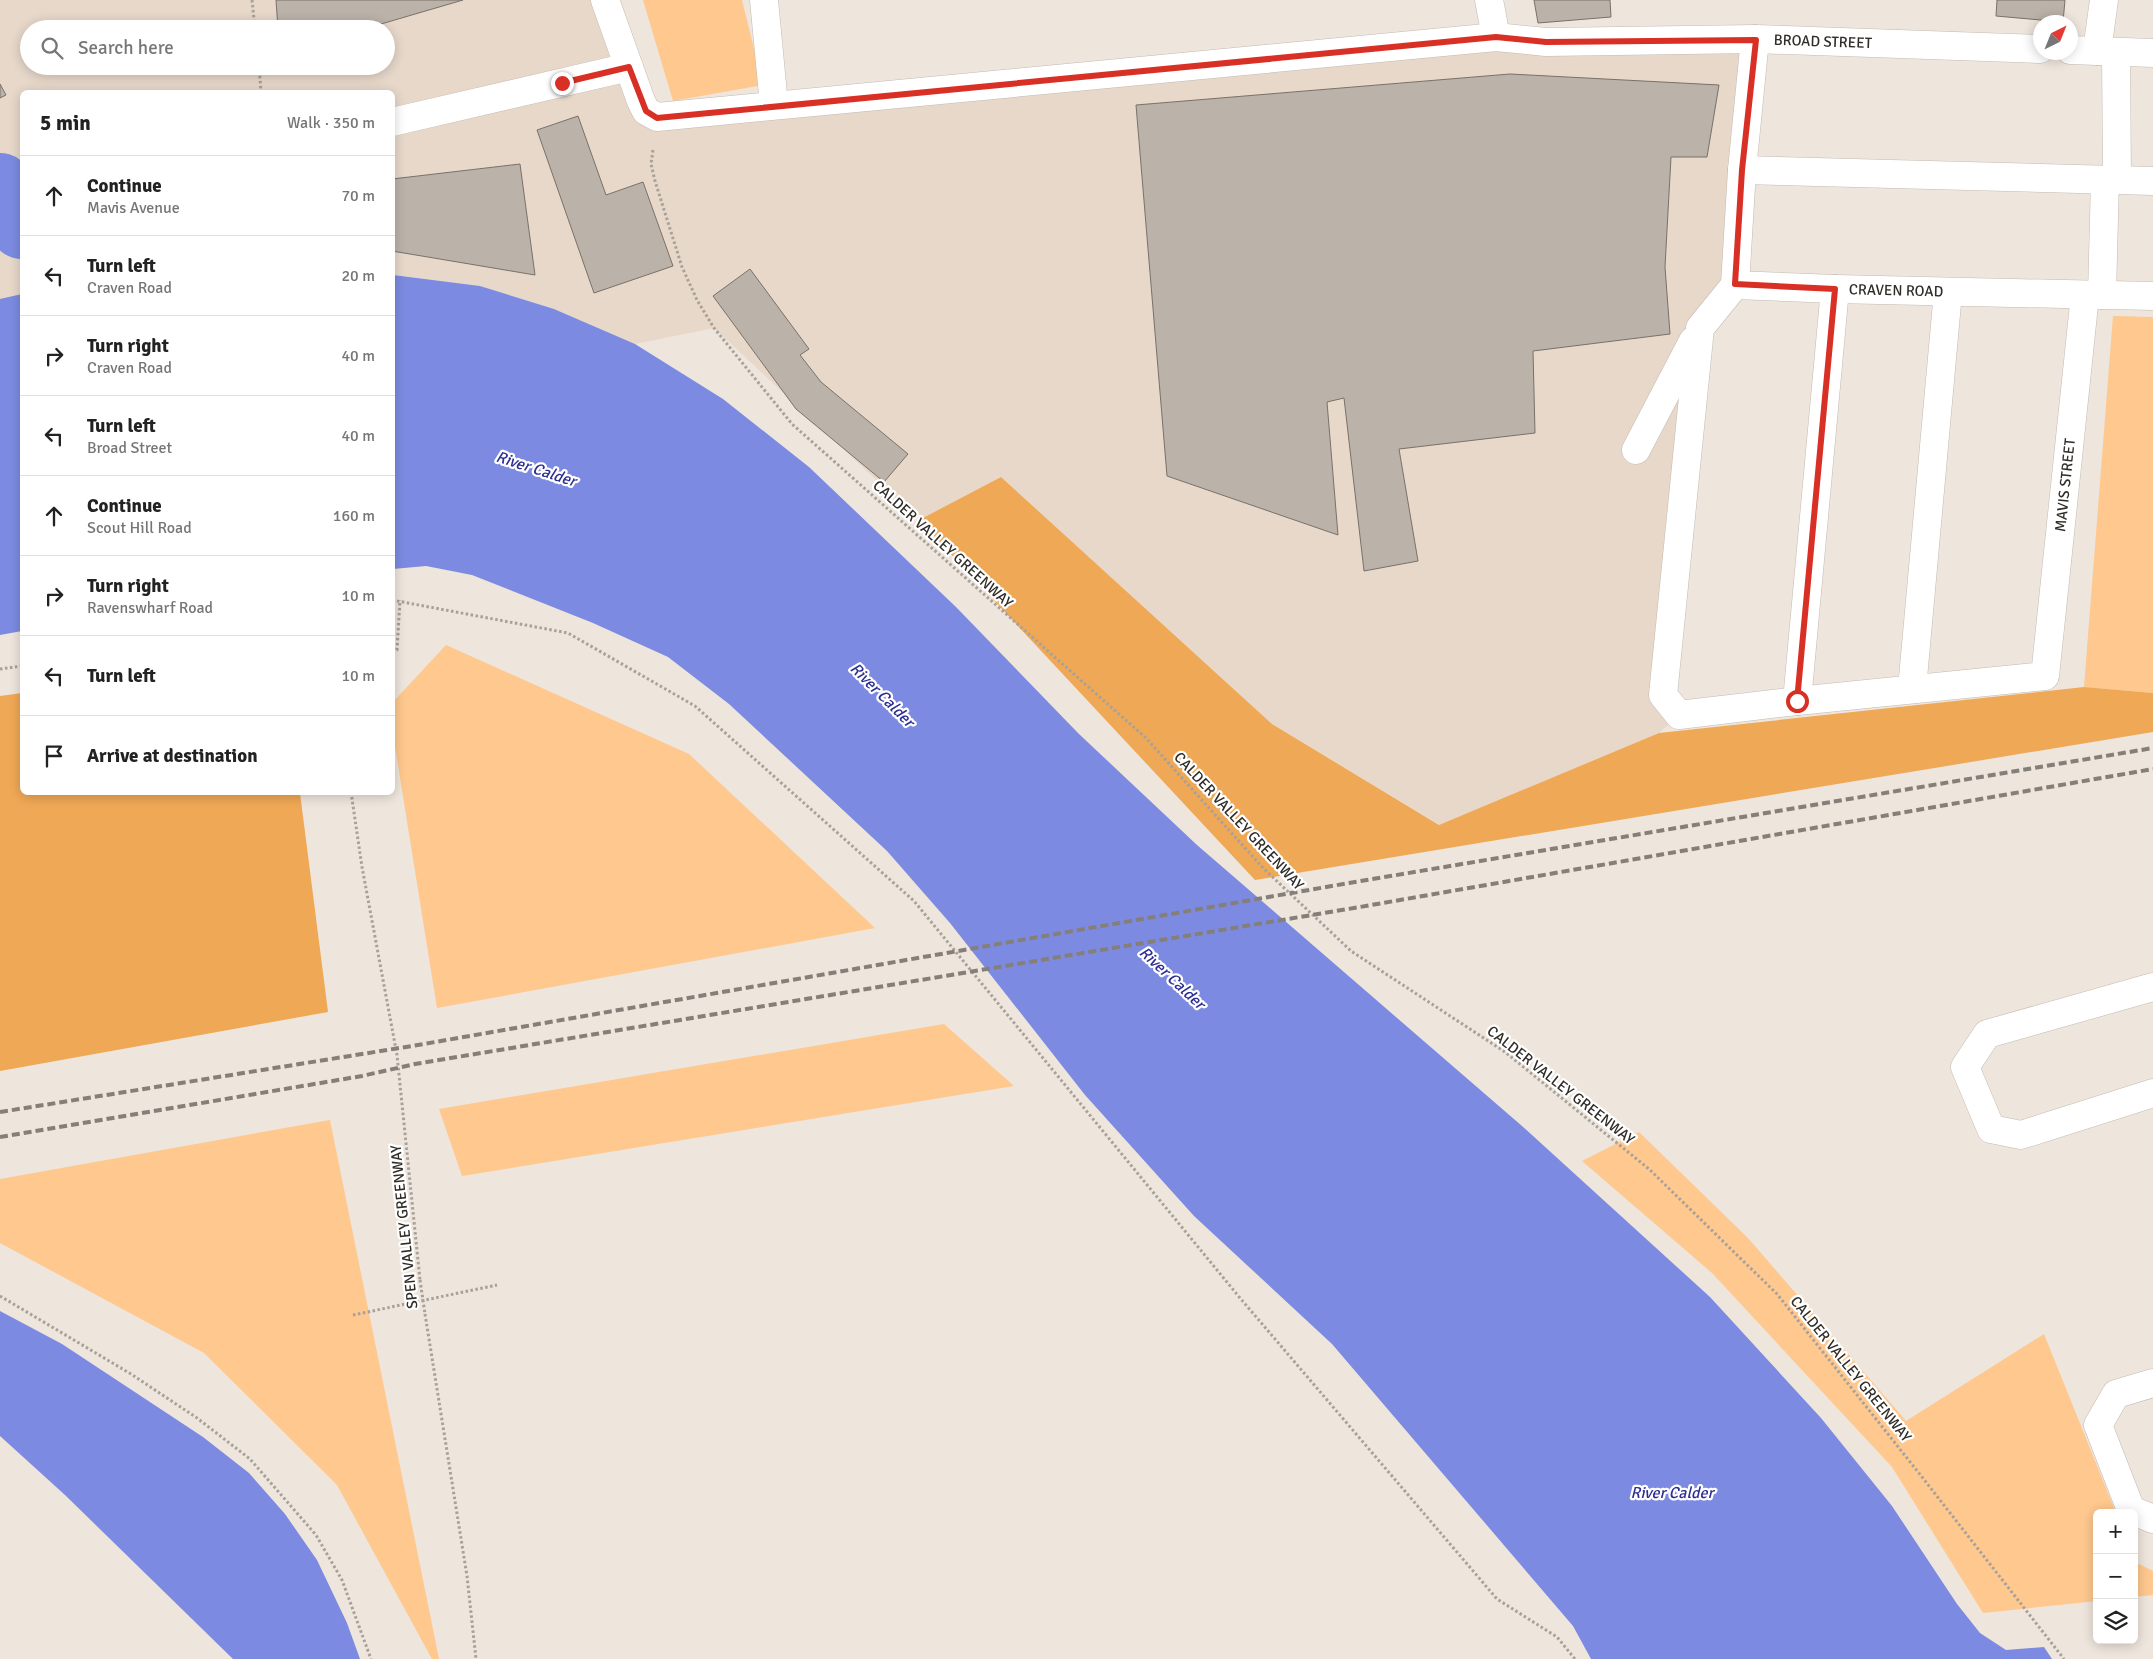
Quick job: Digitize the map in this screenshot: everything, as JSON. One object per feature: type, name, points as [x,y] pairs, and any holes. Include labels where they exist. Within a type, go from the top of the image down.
[{"type":"street","points":[[605,0],[646,111],[657,118]]},
{"type":"street","points":[[764,0],[774,105]]},
{"type":"street","points":[[1489,0],[1496,37]]},
{"type":"street","name":"MAVIS STREET","points":[[1912,689],[2045,676],[2094,295],[2111,180],[2104,0]]},
{"type":"street","name":"BROAD STREET","points":[[657,118],[774,105],[1496,37],[1546,42],[1756,40],[2033,49]]},
{"type":"street","points":[[1636,450],[1700,328],[1735,284],[1742,170],[1756,40]]},
{"type":"street","points":[[2078,50],[2153,53]]},
{"type":"street","points":[[395,121],[629,67]]},
{"type":"street","points":[[1742,170],[2153,181]]},
{"type":"street","name":"CRAVEN ROAD","points":[[1735,284],[1835,289],[2153,296]]},
{"type":"street","points":[[1797,701],[1835,289]]},
{"type":"street","points":[[1700,328],[1662,695],[1679,715],[1912,689],[1948,292]]},
{"type":"street","points":[[2153,987],[1987,1034],[1965,1067],[1991,1129],[2021,1135],[2153,1093]]},
{"type":"street","points":[[2153,1383],[2116,1394],[2098,1425],[2131,1510],[2153,1519]]},
{"type":"path","points":[[252,0],[254,20]]},
{"type":"path","points":[[260,75],[261,90]]},
{"type":"path","name":"CALDER VALLEY GREENWAY","points":[[657,118],[651,164],[682,267],[696,300],[714,328],[792,424],[1146,738],[1264,868],[1351,951],[1505,1052],[1649,1169],[1777,1294],[2064,1659]]},
{"type":"path","points":[[395,600],[568,633],[695,706],[914,901],[1240,1298],[1496,1599],[1557,1637],[1575,1659]]},
{"type":"path","points":[[395,651],[397,650],[400,600]]},
{"type":"path","points":[[0,669],[20,666]]},
{"type":"path","name":"SPEN VALLEY GREENWAY","points":[[351,795],[362,867],[397,1055],[420,1280],[466,1576],[476,1659]]},
{"type":"path","points":[[353,1315],[497,1284]]},
{"type":"path","points":[[0,1296],[131,1374],[197,1418],[250,1459],[316,1536],[342,1580],[371,1659]]},
{"type":"shaded area","points":[[0,0],[608,0],[646,111],[1496,37],[1755,39],[1735,285],[1700,328],[1663,695],[1679,715],[1659,733],[1440,825],[1272,724],[1001,477],[919,520],[714,328],[635,344],[554,309],[480,286],[395,275],[395,90],[20,90],[20,306],[0,309]]},
{"type":"shaded area","points":[[643,0],[742,0],[763,85],[673,101]]},
{"type":"shaded area","points":[[2113,316],[2153,317],[2153,693],[2084,687]]},
{"type":"shaded area","points":[[1001,477],[1272,724],[1439,825],[1659,733],[2084,687],[2153,693],[2153,732],[1255,880],[919,520]]},
{"type":"shaded area","points":[[446,645],[689,754],[875,928],[437,1008],[395,746],[395,700]]},
{"type":"shaded area","points":[[20,693],[20,795],[300,795],[328,1012],[0,1071],[0,696]]},
{"type":"shaded area","points":[[944,1024],[1014,1086],[462,1176],[439,1109]]},
{"type":"shaded area","points":[[330,1120],[439,1659],[432,1659],[337,1485],[204,1353],[0,1243],[0,1179]]},
{"type":"shaded area","points":[[1639,1132],[1748,1238],[1906,1421],[2044,1334],[2114,1509],[2093,1509],[2093,1601],[1983,1613],[1892,1467],[1712,1273],[1582,1161]]},
{"type":"shaded area","points":[[2138,1564],[2153,1571],[2153,1595],[2138,1597]]},
{"type":"water","name":"River Calder","points":[[395,275],[480,286],[554,309],[635,344],[723,399],[809,467],[956,607],[1079,734],[1197,845],[1522,1126],[1710,1297],[1821,1418],[1892,1506],[1957,1604],[1980,1633],[2006,1650],[2044,1647],[2052,1659],[1591,1659],[1573,1626],[1332,1344],[1194,1216],[1085,1095],[950,923],[887,851],[729,704],[668,657],[593,623],[472,575],[426,566],[395,569]]},
{"type":"water","points":[[20,294],[20,631],[0,635],[0,299]]},
{"type":"water","points":[[0,1311],[62,1344],[203,1437],[249,1473],[285,1514],[317,1560],[347,1623],[360,1659],[233,1659],[65,1495],[0,1436]]},
{"type":"building","points":[[276,0],[463,0],[395,20],[277,20]]},
{"type":"building","points":[[1534,0],[1610,0],[1611,17],[1538,23]]},
{"type":"building","points":[[1997,0],[2065,0],[2064,15],[2033,15],[2033,19],[1996,16]]},
{"type":"building","points":[[1510,74],[1719,85],[1707,157],[1671,157],[1665,267],[1670,334],[1533,351],[1535,433],[1399,449],[1418,561],[1364,571],[1344,398],[1327,402],[1338,535],[1167,476],[1136,105]]},
{"type":"building","points":[[0,84],[6,95],[0,98]]},
{"type":"building","points":[[578,116],[606,195],[643,182],[673,266],[594,293],[537,130]]},
{"type":"building","points":[[520,164],[535,275],[395,252],[395,179]]},
{"type":"building","points":[[750,269],[809,349],[800,355],[821,382],[908,454],[884,482],[796,409],[713,296]]},
{"type":"waterway","points":[[0,186],[20,222]]},
{"type":"railway","points":[[0,1112],[412,1046],[1349,883],[2153,748]]},
{"type":"railway","points":[[0,1137],[362,1076],[415,1064],[1354,908],[2153,769]]},
{"type":"route","points":[[562,83],[629,67],[646,111],[657,118],[774,105],[1496,37],[1546,42],[1756,40],[1742,170],[1735,284],[1835,289],[1797,701]]}]
